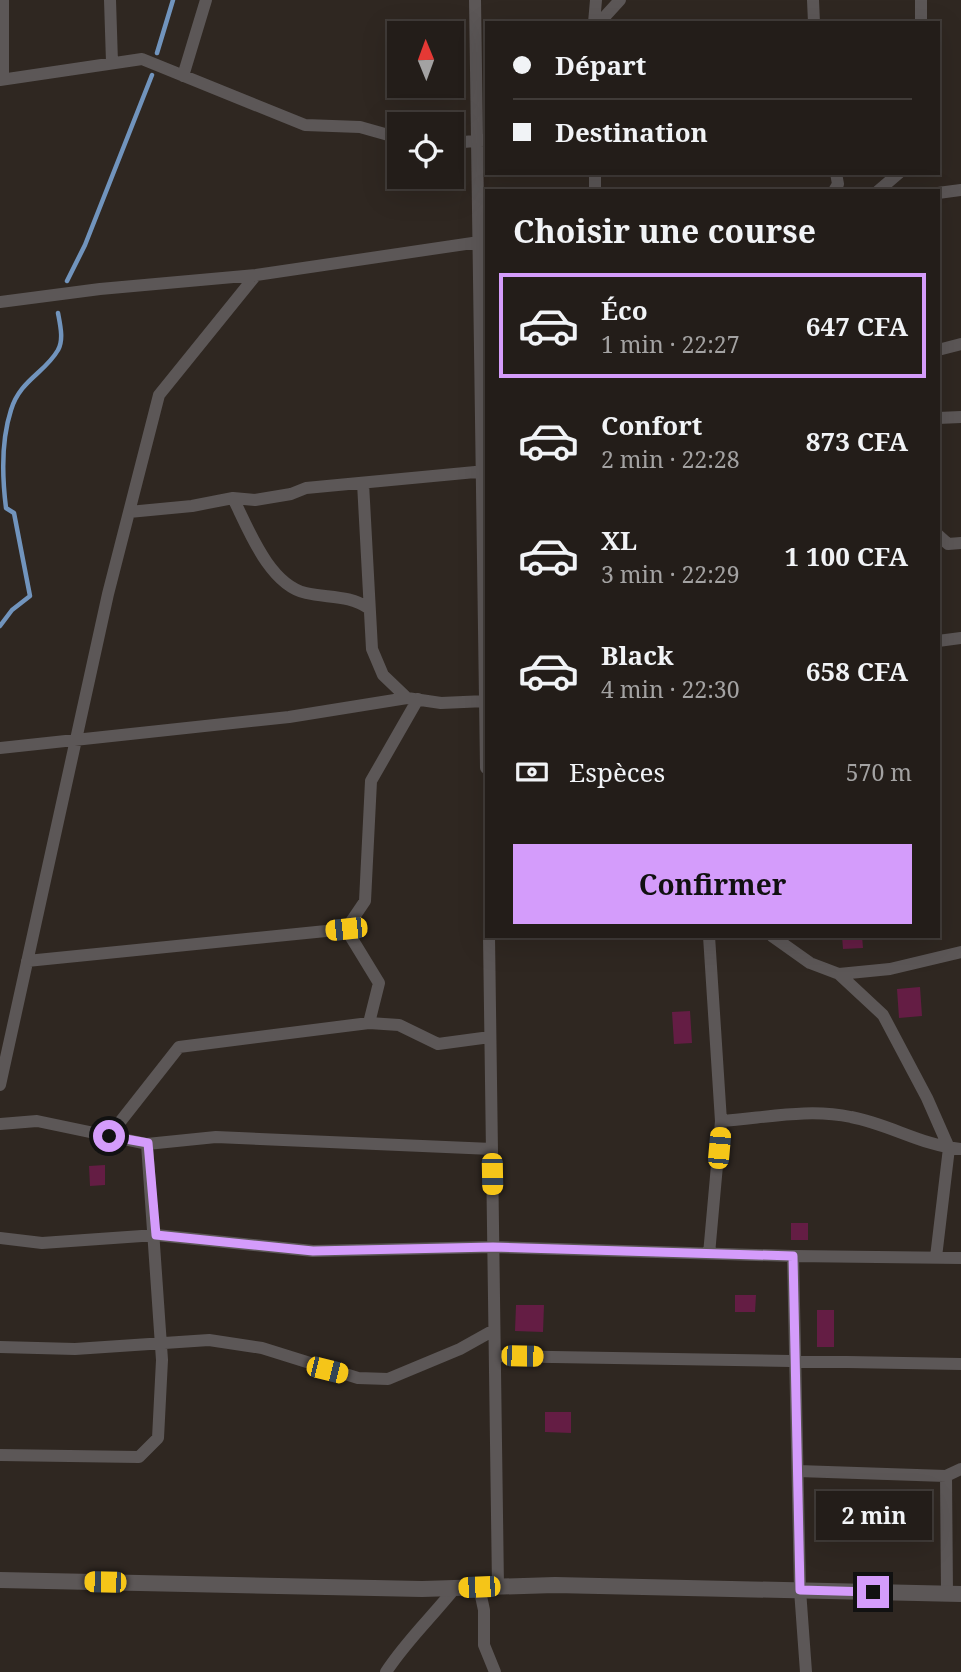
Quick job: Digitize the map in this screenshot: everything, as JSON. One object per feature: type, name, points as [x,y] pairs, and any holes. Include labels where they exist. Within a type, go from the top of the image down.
[{"type":"street","points":[[3,0],[2,79],[142,59],[305,125],[360,127],[387,135]]},
{"type":"street","points":[[110,0],[112,62]]},
{"type":"street","points":[[183,76],[206,0]]},
{"type":"street","points":[[475,0],[482,141],[485,586]]},
{"type":"street","points":[[596,0],[597,21]]},
{"type":"street","points":[[599,21],[620,0]]},
{"type":"street","points":[[813,0],[814,21]]},
{"type":"street","points":[[921,0],[921,21]]},
{"type":"street","points":[[464,142],[482,141]]},
{"type":"street","points":[[880,189],[894,175]]},
{"type":"street","points":[[940,193],[961,190]]},
{"type":"street","points":[[0,302],[100,289],[256,275],[482,241]]},
{"type":"street","points":[[0,1085],[76,740],[159,395],[256,275]]},
{"type":"street","points":[[940,349],[961,344]]},
{"type":"street","points":[[940,418],[961,417]]},
{"type":"street","points":[[129,512],[192,506],[233,498],[256,500],[291,494],[306,488],[484,471]]},
{"type":"street","points":[[363,483],[372,649],[383,676],[412,698]]},
{"type":"street","points":[[233,498],[257,546],[281,581],[303,593],[350,600],[368,608]]},
{"type":"street","points":[[940,537],[948,544],[961,543]]},
{"type":"street","points":[[940,641],[961,638]]},
{"type":"street","points":[[346,929],[365,901],[371,781],[412,698]]},
{"type":"street","points":[[0,748],[289,717],[412,698],[441,703],[485,701]]},
{"type":"street","points":[[27,961],[346,929]]},
{"type":"street","points":[[346,929],[379,983],[369,1023]]},
{"type":"street","points":[[489,938],[498,1587]]},
{"type":"street","points":[[709,938],[721,1121],[709,1254]]},
{"type":"street","points":[[775,938],[810,963],[839,974],[883,1015],[955,1148],[936,1257]]},
{"type":"street","points":[[839,974],[890,969],[961,952]]},
{"type":"street","points":[[109,1136],[179,1047],[369,1023],[399,1025],[438,1044],[490,1037]]},
{"type":"street","points":[[721,1121],[812,1113],[851,1117],[955,1148]]},
{"type":"street","points":[[0,1124],[37,1121],[148,1143],[216,1137],[492,1149]]},
{"type":"street","points":[[0,1455],[139,1457],[158,1438],[161,1342],[148,1143]]},
{"type":"street","points":[[0,1238],[42,1243],[156,1235],[313,1251],[493,1247],[961,1258]]},
{"type":"street","points":[[793,1256],[800,1590],[806,1672]]},
{"type":"street","points":[[0,1347],[75,1349],[209,1340],[262,1348],[358,1378],[388,1379],[460,1349],[494,1330]]},
{"type":"street","points":[[495,1356],[961,1364]]},
{"type":"street","points":[[798,1471],[946,1476],[961,1469]]},
{"type":"street","points":[[0,1580],[454,1588],[555,1585],[954,1594],[946,1476]]},
{"type":"street","points":[[479,1587],[484,1610],[484,1645],[495,1672]]},
{"type":"street","points":[[386,1672],[402,1647],[434,1615],[454,1588]]},
{"type":"building","points":[[842,938],[862,938],[863,948],[843,949]]},
{"type":"building","points":[[920,987],[922,1016],[899,1018],[897,989]]},
{"type":"building","points":[[690,1011],[692,1043],[674,1044],[672,1012]]},
{"type":"building","points":[[105,1165],[105,1185],[90,1186],[89,1166]]},
{"type":"building","points":[[791,1223],[808,1223],[808,1240],[791,1240]]},
{"type":"building","points":[[735,1295],[756,1295],[755,1312],[735,1312]]},
{"type":"building","points":[[516,1305],[544,1305],[543,1332],[515,1331]]},
{"type":"building","points":[[817,1310],[834,1310],[834,1347],[817,1347]]},
{"type":"building","points":[[545,1412],[571,1412],[571,1433],[545,1432]]},
{"type":"waterway","points":[[157,53],[173,0]]},
{"type":"waterway","points":[[67,281],[85,245],[152,75]]},
{"type":"waterway","points":[[0,626],[12,610],[30,596],[14,513],[6,508],[3,471],[5,434],[11,410],[20,391],[53,358],[60,346],[58,313]]},
{"type":"route","points":[[109,1136],[148,1143],[156,1235],[313,1251],[493,1247],[793,1256],[800,1590],[873,1592]]}]
